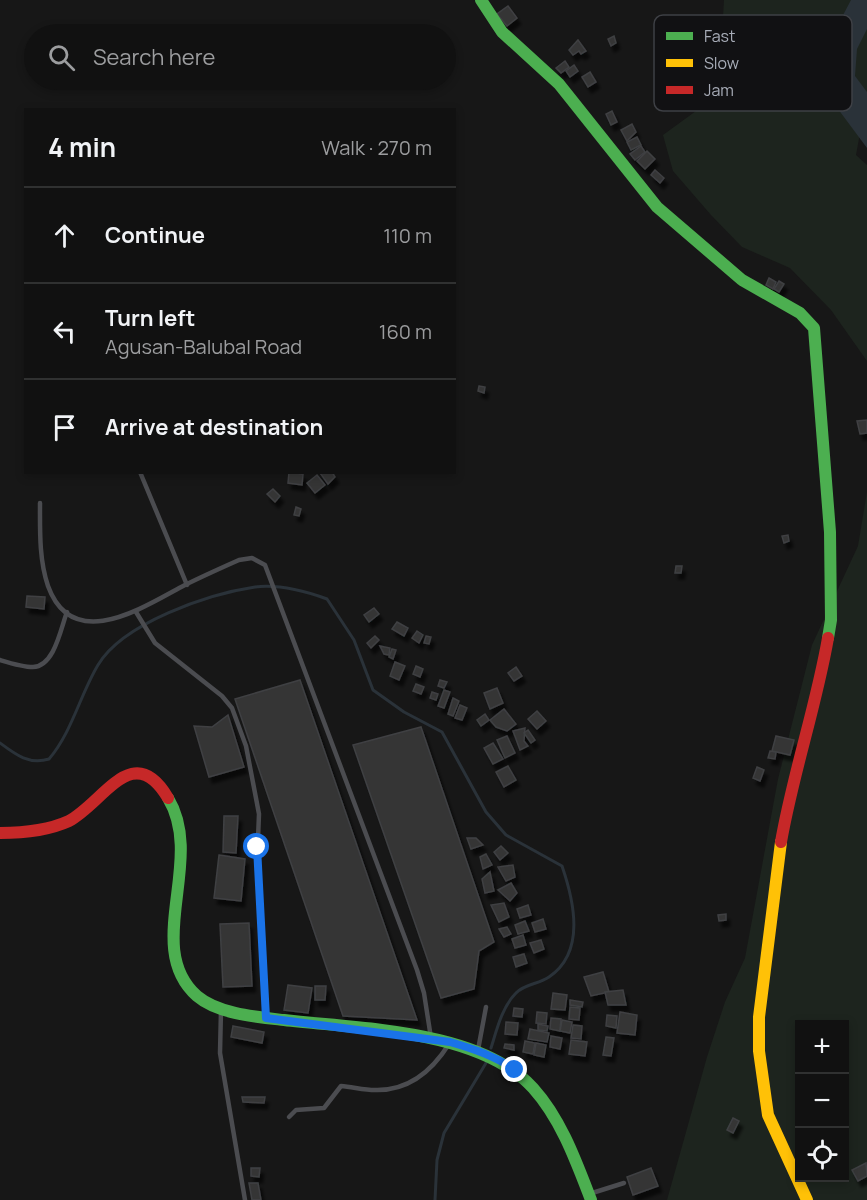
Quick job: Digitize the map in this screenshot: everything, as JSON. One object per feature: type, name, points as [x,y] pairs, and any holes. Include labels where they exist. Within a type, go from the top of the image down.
[{"type":"street","points":[[481,0],[502,32],[559,84],[657,207],[742,280],[800,312],[813,328],[820,378],[830,532],[831,620],[822,673],[789,796],[776,873],[764,964],[759,1051],[768,1116],[807,1200]]},
{"type":"street","points":[[0,833],[38,831],[63,824],[86,809],[125,776],[132,773],[150,775],[169,794],[177,807],[185,836],[183,864],[172,923],[173,949],[181,972],[198,997],[221,1010],[450,1042],[478,1050],[502,1061],[533,1087],[560,1130],[590,1197]]},
{"type":"lane","points":[[141,474],[187,585]]},
{"type":"lane","points":[[40,503],[41,547],[48,585],[56,600],[67,612],[80,619],[105,622],[136,612],[239,560],[252,558],[261,561],[272,581],[417,970],[424,993],[432,1039]]},
{"type":"lane","points":[[0,660],[33,667],[41,665],[50,656],[67,612]]},
{"type":"lane","points":[[136,612],[155,643],[222,696],[232,708],[246,746],[258,814],[257,864],[266,1018]]},
{"type":"lane","points":[[478,1050],[486,1007]]},
{"type":"lane","points":[[221,1010],[220,1053],[245,1200]]},
{"type":"lane","points":[[289,1117],[296,1110],[324,1108],[341,1086],[389,1089],[421,1077],[436,1065],[450,1042]]},
{"type":"lane","points":[[590,1197],[624,1183]]},
{"type":"shaded area","points":[[724,0],[867,0],[867,95],[856,155],[867,165],[867,361],[831,310],[790,268],[742,247],[711,215],[673,171],[663,135],[696,111],[852,111],[852,15],[723,15]]},
{"type":"shaded area","points":[[851,0],[867,0],[867,29],[857,49],[855,76],[867,92],[867,148],[840,111],[852,111],[852,15],[843,15]]},
{"type":"shaded area","points":[[867,492],[867,1200],[667,1200],[707,1057],[725,1002],[745,958],[778,779],[812,645],[858,546]]},
{"type":"building","points":[[508,6],[517,18],[507,26],[497,14]]},
{"type":"building","points":[[614,36],[616,43],[611,46],[608,39]]},
{"type":"building","points":[[578,40],[586,51],[581,54],[579,51],[573,55],[569,50]]},
{"type":"building","points":[[565,61],[569,67],[561,73],[556,68]]},
{"type":"building","points":[[574,65],[578,71],[570,77],[566,71]]},
{"type":"building","points":[[590,72],[596,82],[588,87],[582,77]]},
{"type":"building","points":[[612,111],[617,122],[611,125],[606,114]]},
{"type":"building","points":[[632,124],[636,132],[627,141],[621,130]]},
{"type":"building","points":[[637,137],[641,145],[631,150],[627,142]]},
{"type":"building","points":[[641,146],[645,152],[635,160],[630,154]]},
{"type":"building","points":[[647,151],[655,159],[645,169],[637,161]]},
{"type":"building","points":[[655,170],[664,178],[660,183],[651,175]]},
{"type":"building","points":[[769,278],[776,282],[773,289],[766,285]]},
{"type":"building","points":[[779,281],[784,284],[779,292],[774,289]]},
{"type":"building","points":[[479,386],[485,387],[484,393],[478,391]]},
{"type":"building","points":[[867,420],[867,433],[860,434],[857,421]]},
{"type":"building","points":[[289,474],[303,474],[302,485],[288,483]]},
{"type":"building","points":[[321,474],[333,474],[335,477],[328,484]]},
{"type":"building","points":[[317,475],[325,485],[315,493],[307,483]]},
{"type":"building","points":[[273,489],[280,496],[275,502],[267,494]]},
{"type":"building","points":[[296,507],[301,509],[299,516],[294,515]]},
{"type":"building","points":[[788,535],[789,541],[784,543],[782,536]]},
{"type":"building","points":[[676,566],[682,566],[681,573],[675,573]]},
{"type":"building","points":[[27,596],[45,597],[44,609],[26,607]]},
{"type":"building","points":[[374,608],[379,614],[369,622],[364,615]]},
{"type":"building","points":[[397,622],[408,628],[404,636],[392,629]]},
{"type":"building","points":[[417,631],[423,635],[419,643],[412,638]]},
{"type":"building","points":[[375,636],[379,640],[371,648],[367,643]]},
{"type":"building","points":[[426,636],[431,637],[429,644],[424,643]]},
{"type":"building","points":[[380,646],[390,648],[389,655],[384,654]]},
{"type":"building","points":[[392,649],[396,650],[393,659],[389,657]]},
{"type":"building","points":[[395,662],[405,666],[399,680],[390,676]]},
{"type":"building","points":[[416,666],[423,669],[420,677],[413,674]]},
{"type":"building","points":[[516,667],[522,676],[514,681],[508,673]]},
{"type":"building","points":[[300,680],[417,1020],[343,1016],[235,699]]},
{"type":"building","points":[[440,680],[447,682],[444,688],[438,686]]},
{"type":"building","points":[[416,684],[424,687],[421,694],[413,691]]},
{"type":"building","points":[[497,688],[503,703],[490,709],[484,693]]},
{"type":"building","points":[[444,690],[450,692],[444,708],[438,706]]},
{"type":"building","points":[[432,692],[438,694],[436,700],[430,698]]},
{"type":"building","points":[[453,698],[459,701],[453,716],[448,714]]},
{"type":"building","points":[[460,705],[467,708],[462,720],[455,718]]},
{"type":"building","points":[[504,709],[516,724],[507,731],[496,727],[490,720]]},
{"type":"building","points":[[537,711],[546,721],[537,729],[528,719]]},
{"type":"building","points":[[485,714],[489,720],[481,726],[477,720]]},
{"type":"building","points":[[228,715],[244,767],[209,777],[194,726],[212,727]]},
{"type":"building","points":[[421,727],[494,942],[479,951],[474,989],[441,998],[353,745]]},
{"type":"building","points":[[525,728],[524,741],[528,746],[520,750],[513,731]]},
{"type":"building","points":[[528,730],[535,740],[531,743],[524,733]]},
{"type":"building","points":[[507,736],[515,753],[505,758],[497,740]]},
{"type":"building","points":[[776,736],[794,740],[790,755],[772,751]]},
{"type":"building","points":[[493,743],[503,759],[493,764],[484,748]]},
{"type":"building","points":[[770,751],[776,752],[775,759],[768,758]]},
{"type":"building","points":[[508,766],[516,780],[504,787],[496,772]]},
{"type":"building","points":[[757,767],[764,770],[760,781],[753,778]]},
{"type":"building","points":[[224,816],[238,816],[236,853],[223,852]]},
{"type":"building","points":[[467,838],[476,838],[483,845],[471,849]]},
{"type":"building","points":[[501,846],[508,853],[500,860],[494,852]]},
{"type":"building","points":[[486,854],[492,865],[483,869],[480,857]]},
{"type":"building","points":[[219,855],[245,859],[241,901],[214,898]]},
{"type":"building","points":[[513,865],[515,877],[506,881],[498,867]]},
{"type":"building","points":[[490,872],[494,891],[485,893],[482,879]]},
{"type":"building","points":[[511,883],[517,893],[510,901],[498,890]]},
{"type":"building","points":[[504,903],[509,917],[499,922],[491,905]]},
{"type":"building","points":[[528,905],[531,915],[520,918],[517,909]]},
{"type":"building","points":[[726,914],[726,920],[719,921],[718,915]]},
{"type":"building","points":[[543,919],[546,929],[535,932],[532,923]]},
{"type":"building","points":[[525,921],[529,931],[518,934],[515,925]]},
{"type":"building","points":[[249,923],[252,986],[223,987],[220,924]]},
{"type":"building","points":[[507,927],[511,934],[504,937],[499,929]]},
{"type":"building","points":[[523,935],[526,945],[515,948],[512,939]]},
{"type":"building","points":[[541,940],[544,949],[534,953],[530,943]]},
{"type":"building","points":[[524,954],[527,963],[516,967],[513,957]]},
{"type":"building","points":[[603,972],[609,992],[591,996],[584,977]]},
{"type":"building","points":[[288,985],[312,988],[308,1013],[284,1010]]},
{"type":"building","points":[[315,986],[326,986],[325,1000],[315,1000]]},
{"type":"building","points":[[623,990],[626,1005],[608,1005],[605,992]]},
{"type":"building","points":[[553,993],[567,995],[565,1010],[551,1009]]},
{"type":"building","points":[[570,1000],[583,1002],[582,1007],[570,1005]]},
{"type":"building","points":[[570,1007],[580,1008],[579,1020],[569,1019]]},
{"type":"building","points":[[514,1008],[523,1009],[522,1017],[513,1016]]},
{"type":"building","points":[[537,1012],[547,1013],[546,1024],[536,1023]]},
{"type":"building","points":[[620,1012],[637,1015],[635,1035],[617,1033]]},
{"type":"building","points":[[607,1015],[617,1016],[616,1028],[606,1026]]},
{"type":"building","points":[[551,1018],[561,1019],[560,1031],[550,1029]]},
{"type":"building","points":[[562,1020],[572,1022],[570,1033],[560,1031]]},
{"type":"building","points":[[506,1022],[518,1023],[517,1035],[505,1034]]},
{"type":"building","points":[[538,1024],[548,1026],[547,1031],[538,1030]]},
{"type":"building","points":[[573,1025],[582,1026],[581,1039],[571,1038]]},
{"type":"building","points":[[233,1026],[264,1032],[262,1043],[231,1037]]},
{"type":"building","points":[[530,1029],[549,1033],[547,1042],[528,1039]]},
{"type":"building","points":[[551,1036],[562,1038],[560,1049],[550,1047]]},
{"type":"building","points":[[606,1037],[614,1038],[611,1056],[603,1055]]},
{"type":"building","points":[[571,1040],[587,1042],[585,1056],[569,1054]]},
{"type":"building","points":[[525,1041],[535,1043],[533,1054],[523,1052]]},
{"type":"building","points":[[536,1043],[546,1045],[544,1057],[534,1055]]},
{"type":"building","points":[[505,1044],[514,1045],[514,1050],[504,1048]]},
{"type":"building","points":[[242,1097],[265,1097],[264,1103],[243,1102]]},
{"type":"building","points":[[733,1118],[739,1121],[733,1133],[727,1130]]},
{"type":"building","points":[[866,1163],[867,1176],[858,1181],[852,1170]]},
{"type":"building","points":[[251,1168],[260,1168],[259,1177],[251,1176]]},
{"type":"building","points":[[651,1168],[658,1186],[633,1195],[627,1177]]},
{"type":"building","points":[[249,1183],[258,1183],[261,1200],[252,1200]]},
{"type":"waterway","points":[[0,743],[29,760],[49,759],[64,737],[98,665],[110,650],[126,636],[168,613],[214,596],[255,587],[273,586],[292,589],[327,599],[354,640],[373,690],[404,712],[442,732],[486,812],[506,835],[562,866],[573,910],[573,940],[568,954],[561,966],[549,977],[523,988],[511,999],[500,1019],[491,1048]]},
{"type":"waterway","points":[[435,1200],[437,1160],[444,1133],[486,1063]]},
{"type":"traffic: fast","points":[[481,0],[502,32],[559,84],[657,207],[742,280],[800,313],[814,328],[830,532],[831,620],[828,638]]},
{"type":"traffic: fast","points":[[168,798],[178,823],[181,849],[174,928],[175,953],[182,976],[197,996],[216,1007],[238,1014],[416,1035],[482,1054],[510,1069],[533,1088],[543,1100],[567,1141],[591,1200]]},
{"type":"traffic: slow","points":[[781,842],[759,1017],[759,1051],[768,1115],[807,1200]]},
{"type":"traffic: jam","points":[[781,842],[828,638]]},
{"type":"traffic: jam","points":[[0,833],[35,831],[69,821],[118,780],[131,774],[143,774],[155,781],[168,798]]},
{"type":"route","points":[[257,847],[266,1018],[450,1042],[478,1050],[515,1070]]}]
